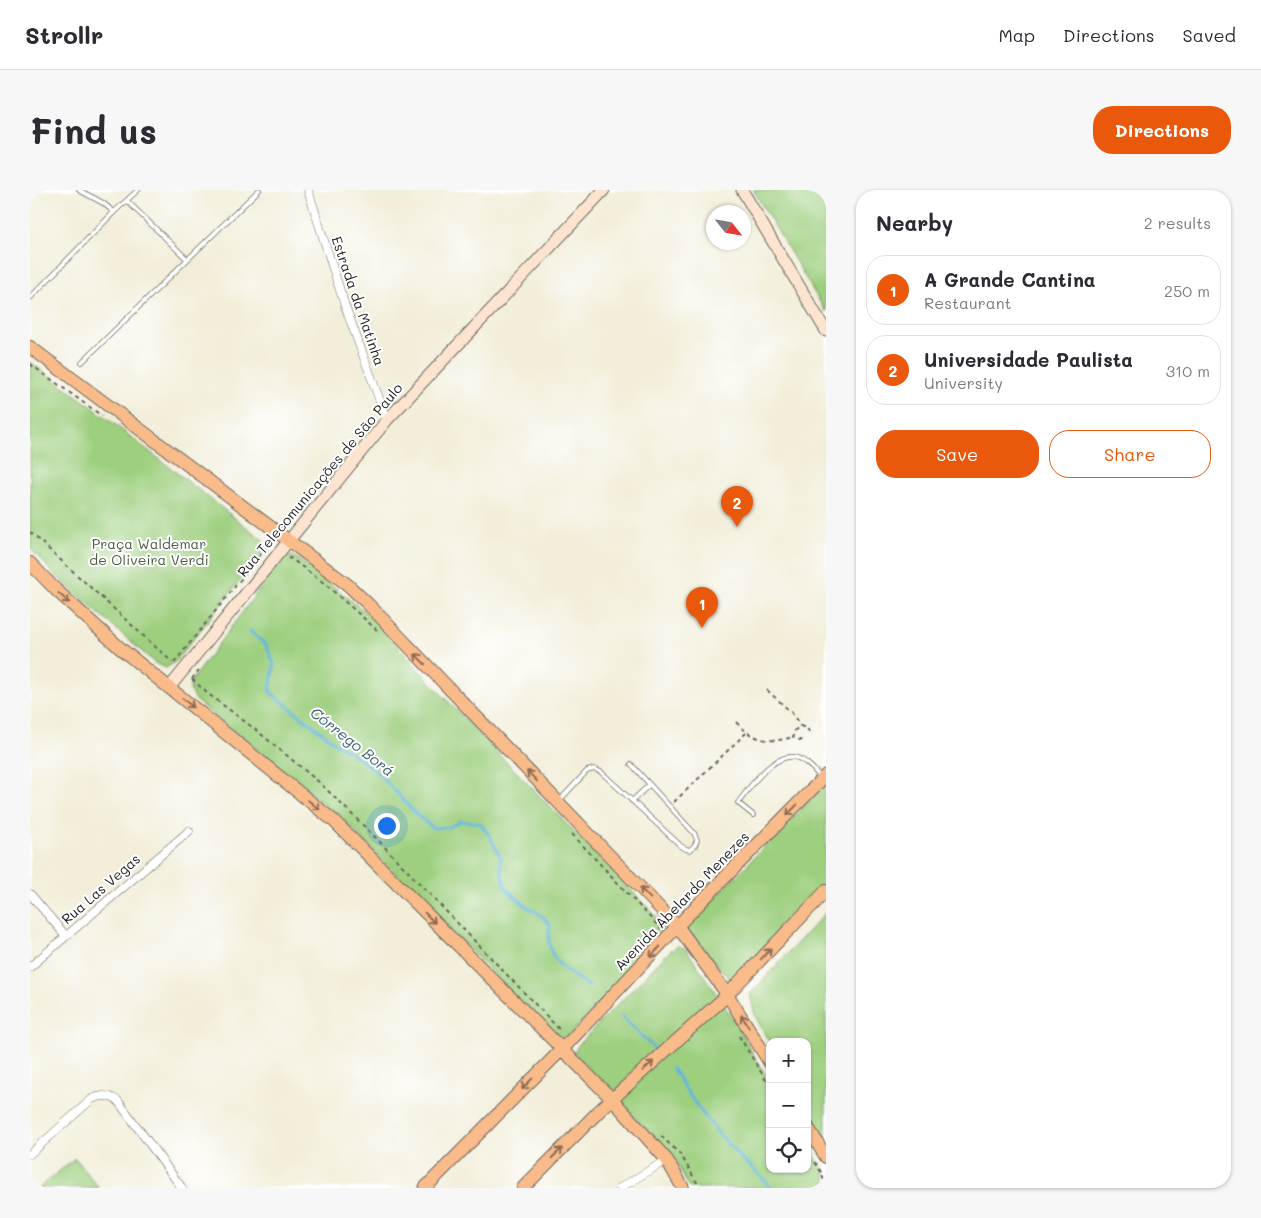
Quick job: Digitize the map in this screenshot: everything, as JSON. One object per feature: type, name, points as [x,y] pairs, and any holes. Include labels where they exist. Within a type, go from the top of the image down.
[{"type":"main road","points":[[30,347],[348,585],[369,605],[678,927],[727,994],[766,1057]]},
{"type":"main road","points":[[30,563],[56,590],[120,648],[334,821],[565,1045],[667,1160],[683,1188]]},
{"type":"main road","name":"Avenida Abelardo Menezes","points":[[425,1188],[824,777]]},
{"type":"main road","points":[[523,1188],[612,1099],[727,994],[826,891]]},
{"type":"main road","points":[[808,1128],[826,1157]]},
{"type":"street","name":"Estrada da Matinha","points":[[308,190],[345,306],[387,420]]},
{"type":"street","name":"Rua Telecomunicações de São Paulo","points":[[170,688],[176,665],[288,541],[387,420],[604,190]]},
{"type":"street","points":[[742,190],[826,332]]},
{"type":"street","name":"Rua Las Vegas","points":[[30,967],[189,831]]},
{"type":"street","points":[[30,894],[66,936]]},
{"type":"street","points":[[30,1154],[92,1099],[106,1095],[118,1101],[182,1188]]},
{"type":"street","points":[[620,1188],[667,1160]]},
{"type":"lane","points":[[79,190],[103,203],[114,212]]},
{"type":"lane","points":[[30,298],[138,190]]},
{"type":"lane","points":[[82,362],[259,190]]},
{"type":"lane","points":[[127,201],[186,259]]},
{"type":"lane","points":[[753,816],[738,803],[764,770],[780,760],[788,756],[796,757],[824,777]]},
{"type":"lane","points":[[557,803],[587,772],[594,769],[601,772],[681,846],[690,850],[697,840],[694,833],[630,764]]},
{"type":"lane","points":[[632,801],[650,785]]},
{"type":"path","points":[[30,532],[207,693],[256,730],[320,784],[374,836],[565,1045]]},
{"type":"path","points":[[176,665],[266,549],[270,540]]},
{"type":"path","points":[[285,560],[290,558],[324,583],[379,632]]},
{"type":"path","points":[[192,679],[204,663]]},
{"type":"path","points":[[767,690],[792,713],[800,726],[807,728],[810,734]]},
{"type":"path","points":[[736,722],[746,733],[759,739],[787,739],[793,737],[802,741]]},
{"type":"path","points":[[793,737],[794,731],[800,726]]},
{"type":"path","points":[[670,806],[746,733]]},
{"type":"path","points":[[568,830],[662,930],[660,935]]},
{"type":"path","points":[[737,1033],[768,1083]]},
{"type":"path","points":[[660,1135],[681,1155],[700,1188]]},
{"type":"path","points":[[812,1157],[821,1172],[826,1187]]},
{"type":"green space","points":[[753,190],[826,190],[826,312]]},
{"type":"green space","name":"Praça Waldemar de Oliveira Verdi","points":[[30,362],[95,409],[263,540],[265,549],[175,662],[166,668],[155,663],[55,575],[30,548]]},
{"type":"green space","points":[[292,556],[300,560],[368,614],[456,710],[659,919],[665,933],[571,1033],[558,1038],[549,1031],[352,829],[293,778],[193,697],[190,684],[193,678],[274,570],[286,558]]},
{"type":"green space","points":[[826,783],[826,884],[733,983],[686,928]]},
{"type":"green space","points":[[826,912],[826,1139],[811,1113],[811,1038],[768,1038],[755,1016],[750,994]]},
{"type":"green space","points":[[678,946],[686,949],[732,1017],[766,1076],[766,1173],[811,1173],[811,1150],[826,1174],[826,1188],[689,1188],[675,1160],[574,1053],[579,1044],[670,951]]},
{"type":"green space","points":[[75,1158],[99,1188],[39,1188]]},
{"type":"waterway","name":"Córrego Borá","points":[[250,631],[266,645],[274,664],[270,692],[334,742],[378,773],[417,815],[433,828],[449,827],[461,821],[480,823],[489,835],[501,858],[501,869],[506,889],[526,906],[542,916],[550,925],[549,936],[553,955],[564,969],[589,986]]},
{"type":"waterway","name":"Córrego Borá","points":[[621,1016],[654,1048]]},
{"type":"waterway","name":"Córrego Borá","points":[[672,1068],[695,1103],[720,1135],[771,1188]]},
{"type":"place","name":"Universidade Paulista","points":[[737,527]]},
{"type":"place","name":"A Grande Cantina","points":[[702,628]]}]
